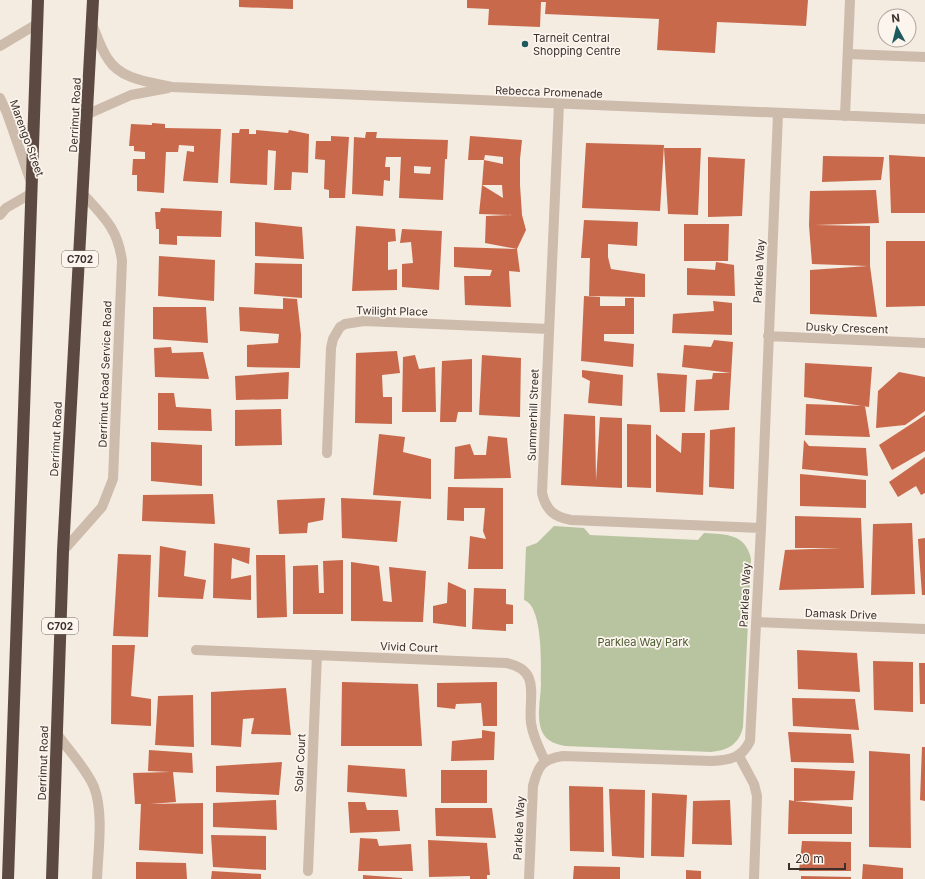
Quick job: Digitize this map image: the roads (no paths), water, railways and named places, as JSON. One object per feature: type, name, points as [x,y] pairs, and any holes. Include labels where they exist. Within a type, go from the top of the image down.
[{"type":"highway","points":[[8,879],[38,0]]},
{"type":"highway","name":"Derrimut Road","points":[[52,879],[63,551],[88,114],[93,0]]},
{"type":"street","points":[[845,116],[850,0]]},
{"type":"street","points":[[0,46],[37,24]]},
{"type":"street","name":"Rebecca Promenade","points":[[92,24],[108,59],[118,70],[132,78],[172,87],[778,114],[925,119]]},
{"type":"street","points":[[848,54],[925,57]]},
{"type":"street","name":"Rebecca Promenade","points":[[88,114],[131,95],[172,87]]},
{"type":"street","name":"Marengo Street","points":[[0,98],[7,113],[32,190]]},
{"type":"street","name":"Summerhill Street","points":[[559,104],[542,493],[547,508],[551,513],[558,517],[571,520],[761,528]]},
{"type":"street","name":"Parklea Way","points":[[739,756],[746,749],[751,734],[778,114]]},
{"type":"street","points":[[0,215],[6,208],[32,190]]},
{"type":"street","name":"Derrimut Road Service Road","points":[[63,551],[102,507],[113,479],[122,261],[120,248],[111,225],[83,194]]},
{"type":"street","name":"Twilight Place","points":[[327,453],[331,348],[337,332],[345,324],[364,321],[549,329]]},
{"type":"street","name":"Dusky Crescent","points":[[768,336],[925,343]]},
{"type":"street","name":"Damask Drive","points":[[756,622],[925,629]]},
{"type":"street","name":"Vivid Court","points":[[196,650],[498,662],[516,665],[525,671],[530,681],[532,691],[531,722],[534,739],[545,761]]},
{"type":"street","name":"Solar Court","points":[[308,871],[317,655]]},
{"type":"street","points":[[57,734],[89,778],[98,799],[97,879]]},
{"type":"street","points":[[545,761],[563,756],[712,761],[730,760],[739,756],[754,784],[757,796],[754,878]]},
{"type":"street","name":"Parklea Way","points":[[529,879],[533,786],[536,772],[545,761]]},
{"type":"place","name":"Tarneit Central Shopping Centre","points":[[525,44]]},
{"type":"park label","name":"Parklea Way Park","points":[[643,642]]}]
